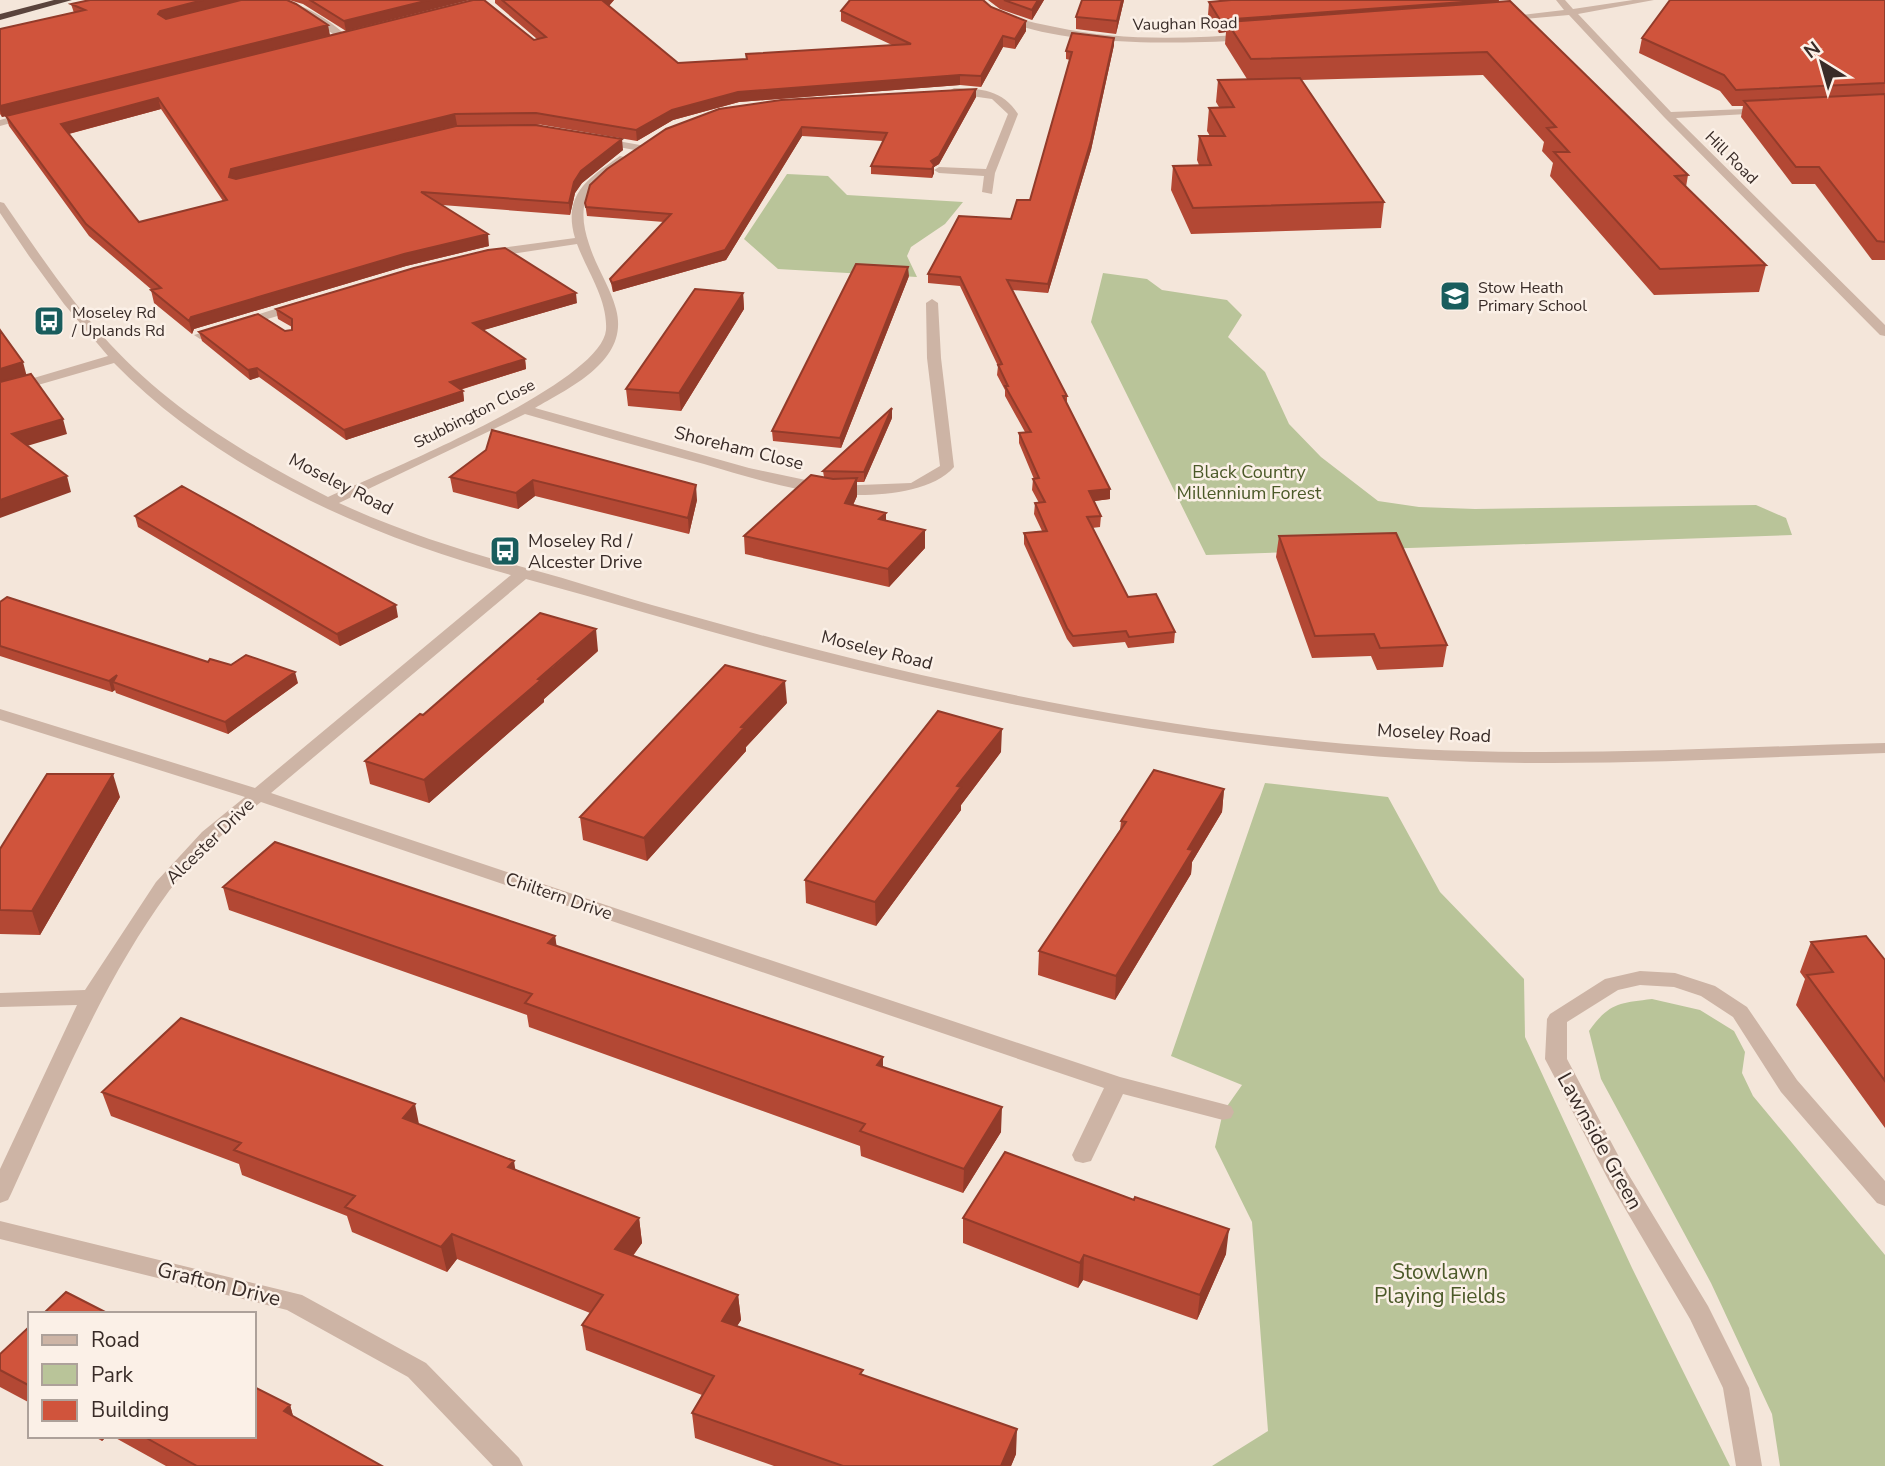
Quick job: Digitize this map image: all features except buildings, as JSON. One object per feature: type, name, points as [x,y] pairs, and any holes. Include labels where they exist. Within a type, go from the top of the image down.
[{"type":"highway","points":[[0,8],[38,0]]},
{"type":"highway","points":[[0,17],[66,0]]},
{"type":"street","points":[[276,0],[302,9],[342,36]]},
{"type":"street","name":"Vaughan Road","points":[[978,0],[992,12],[1011,19],[1077,36],[1153,42],[1262,37]]},
{"type":"street","name":"Hill Road","points":[[1560,0],[1668,115],[1885,332]]},
{"type":"street","points":[[1491,18],[1572,12],[1650,0]]},
{"type":"street","points":[[329,40],[355,33]]},
{"type":"street","points":[[942,92],[977,91],[997,97],[1009,105],[1013,114],[990,173],[988,192]]},
{"type":"street","points":[[1668,115],[1776,109]]},
{"type":"street","points":[[0,123],[35,114]]},
{"type":"street","points":[[589,139],[640,148]]},
{"type":"street","name":"Stubbington Close","points":[[329,502],[523,409],[595,362],[607,348],[614,320],[582,240],[577,211],[582,195],[598,176],[651,140]]},
{"type":"street","points":[[939,170],[990,173]]},
{"type":"street","name":"Moseley Road","points":[[0,205],[68,299],[117,358],[149,388],[211,433],[329,502],[395,533],[667,614],[941,686],[1199,733],[1412,754],[1537,758],[1885,748]]},
{"type":"street","points":[[476,256],[582,240]]},
{"type":"street","points":[[200,335],[312,302]]},
{"type":"street","name":"Shoreham Close","points":[[523,409],[747,472],[821,488],[834,490],[913,487],[930,480],[947,467],[934,358],[932,303]]},
{"type":"street","points":[[262,317],[279,329]]},
{"type":"street","points":[[0,392],[117,358]]},
{"type":"street","name":"Alcester Drive","points":[[0,1195],[91,998],[163,886],[209,836],[524,572]]},
{"type":"street","name":"Chiltern Drive","points":[[0,714],[258,795],[1117,1084],[1223,1112]]},
{"type":"street","name":"Lawnside Green","points":[[1749,1466],[1736,1388],[1699,1313],[1618,1177],[1556,1059],[1557,1019],[1612,984],[1640,978],[1675,980],[1708,991],[1740,1012],[1789,1086],[1885,1196]]},
{"type":"street","points":[[0,1000],[91,998]]},
{"type":"street","points":[[1083,1155],[1117,1084]]},
{"type":"street","name":"Grafton Drive","points":[[0,1230],[293,1302],[417,1370],[510,1466]]},
{"type":"green space","points":[[787,174],[828,176],[847,195],[963,202],[945,224],[911,247],[907,256],[917,277],[778,269],[744,239]]},
{"type":"green space","name":"Black Country Millennium Forest","points":[[1103,273],[1147,279],[1162,290],[1227,300],[1242,315],[1228,337],[1265,372],[1289,424],[1321,457],[1378,501],[1419,507],[1475,509],[1756,505],[1786,518],[1792,535],[1206,555],[1091,322]]},
{"type":"green space","name":"Stowlawn Playing Fields","points":[[1265,783],[1388,797],[1440,892],[1524,979],[1525,1037],[1632,1268],[1730,1466],[1212,1466],[1268,1431],[1252,1222],[1215,1147],[1223,1112],[1242,1085],[1171,1056]]},
{"type":"green space","points":[[1652,999],[1700,1010],[1734,1031],[1745,1052],[1742,1073],[1753,1096],[1885,1255],[1885,1466],[1780,1466],[1772,1414],[1711,1283],[1601,1079],[1589,1031],[1603,1015],[1616,1006]]},
{"type":"place","name":"Stow Heath Primary School","points":[[1455,296]]},
{"type":"place","name":"Moseley Rd / Uplands Rd","points":[[49,321]]},
{"type":"place","name":"Moseley Rd / Alcester Drive","points":[[505,551]]}]
